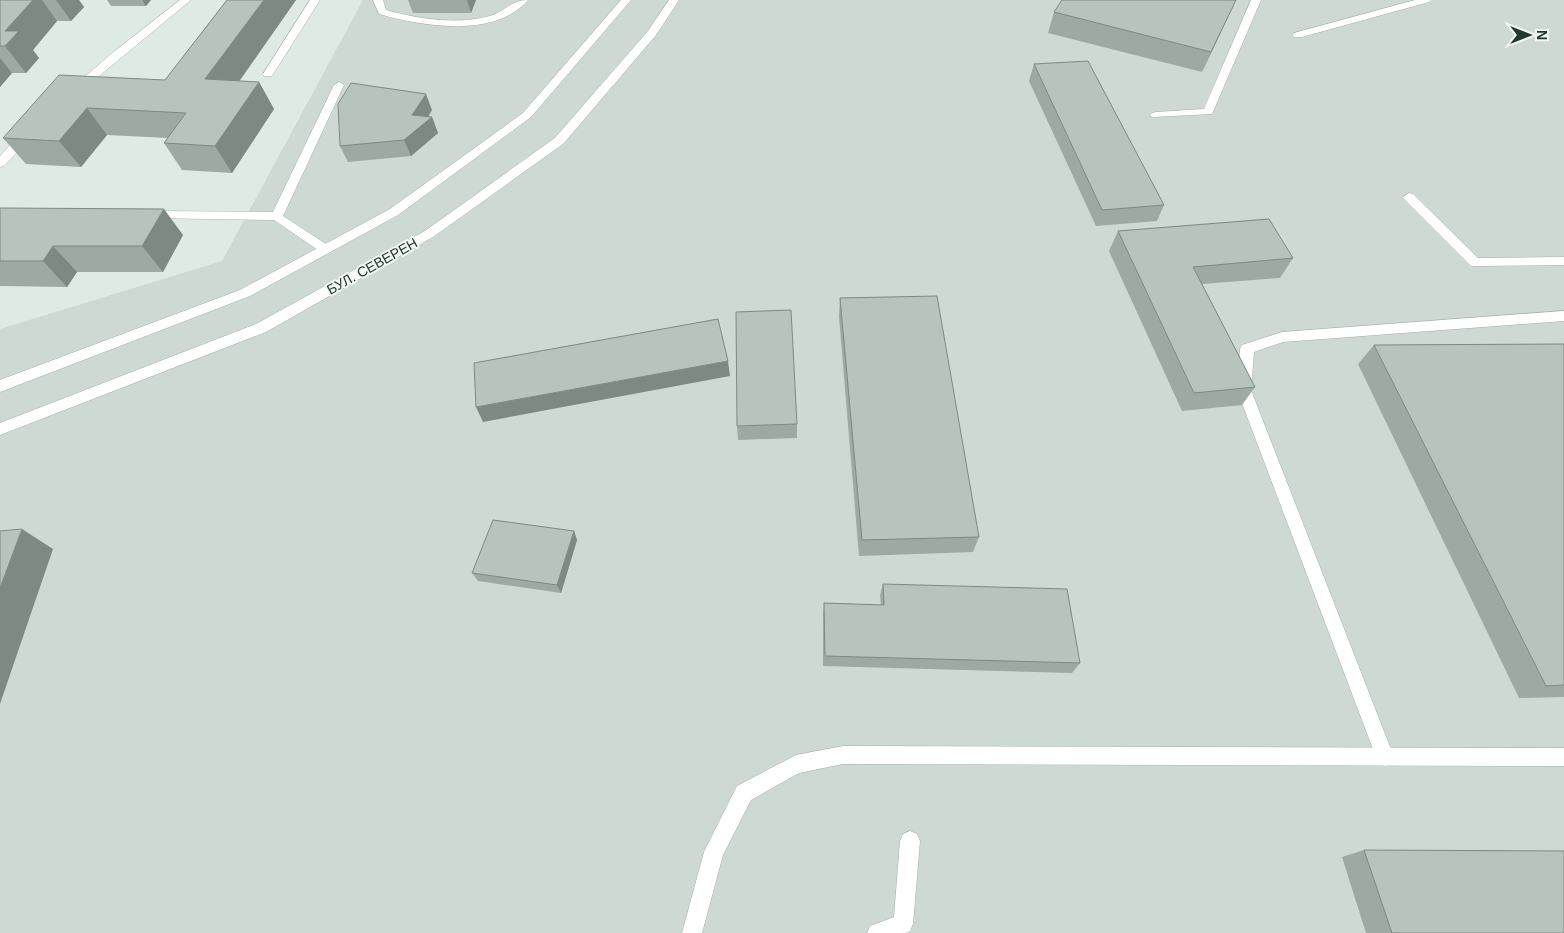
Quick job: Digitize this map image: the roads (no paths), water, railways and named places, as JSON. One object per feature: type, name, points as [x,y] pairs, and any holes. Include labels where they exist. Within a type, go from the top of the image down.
[{"type":"main road","points":[[65,99],[115,56],[186,0]]},
{"type":"main road","points":[[268,74],[315,0]]},
{"type":"main road","points":[[378,0],[382,12],[399,18],[472,22],[498,17],[515,9],[522,0]]},
{"type":"main road","points":[[0,386],[245,293],[394,212],[527,115],[626,0]]},
{"type":"main road","name":"БУЛ. СЕВЕРЕН","points":[[0,429],[261,328],[429,234],[559,141],[652,33],[674,0]]},
{"type":"main road","points":[[1156,115],[1208,112],[1256,0]]},
{"type":"main road","points":[[1298,35],[1426,0]]},
{"type":"main road","points":[[277,216],[339,85]]},
{"type":"main road","points":[[0,162],[32,129]]},
{"type":"main road","points":[[1410,197],[1475,263],[1564,261]]},
{"type":"main road","points":[[138,215],[277,216],[325,249]]},
{"type":"main road","points":[[1385,757],[1244,390],[1247,349],[1282,337],[1564,316]]},
{"type":"main road","points":[[692,933],[714,852],[744,793],[796,764],[843,755],[1564,757]]},
{"type":"main road","points":[[876,933],[903,924],[910,841]]}]
